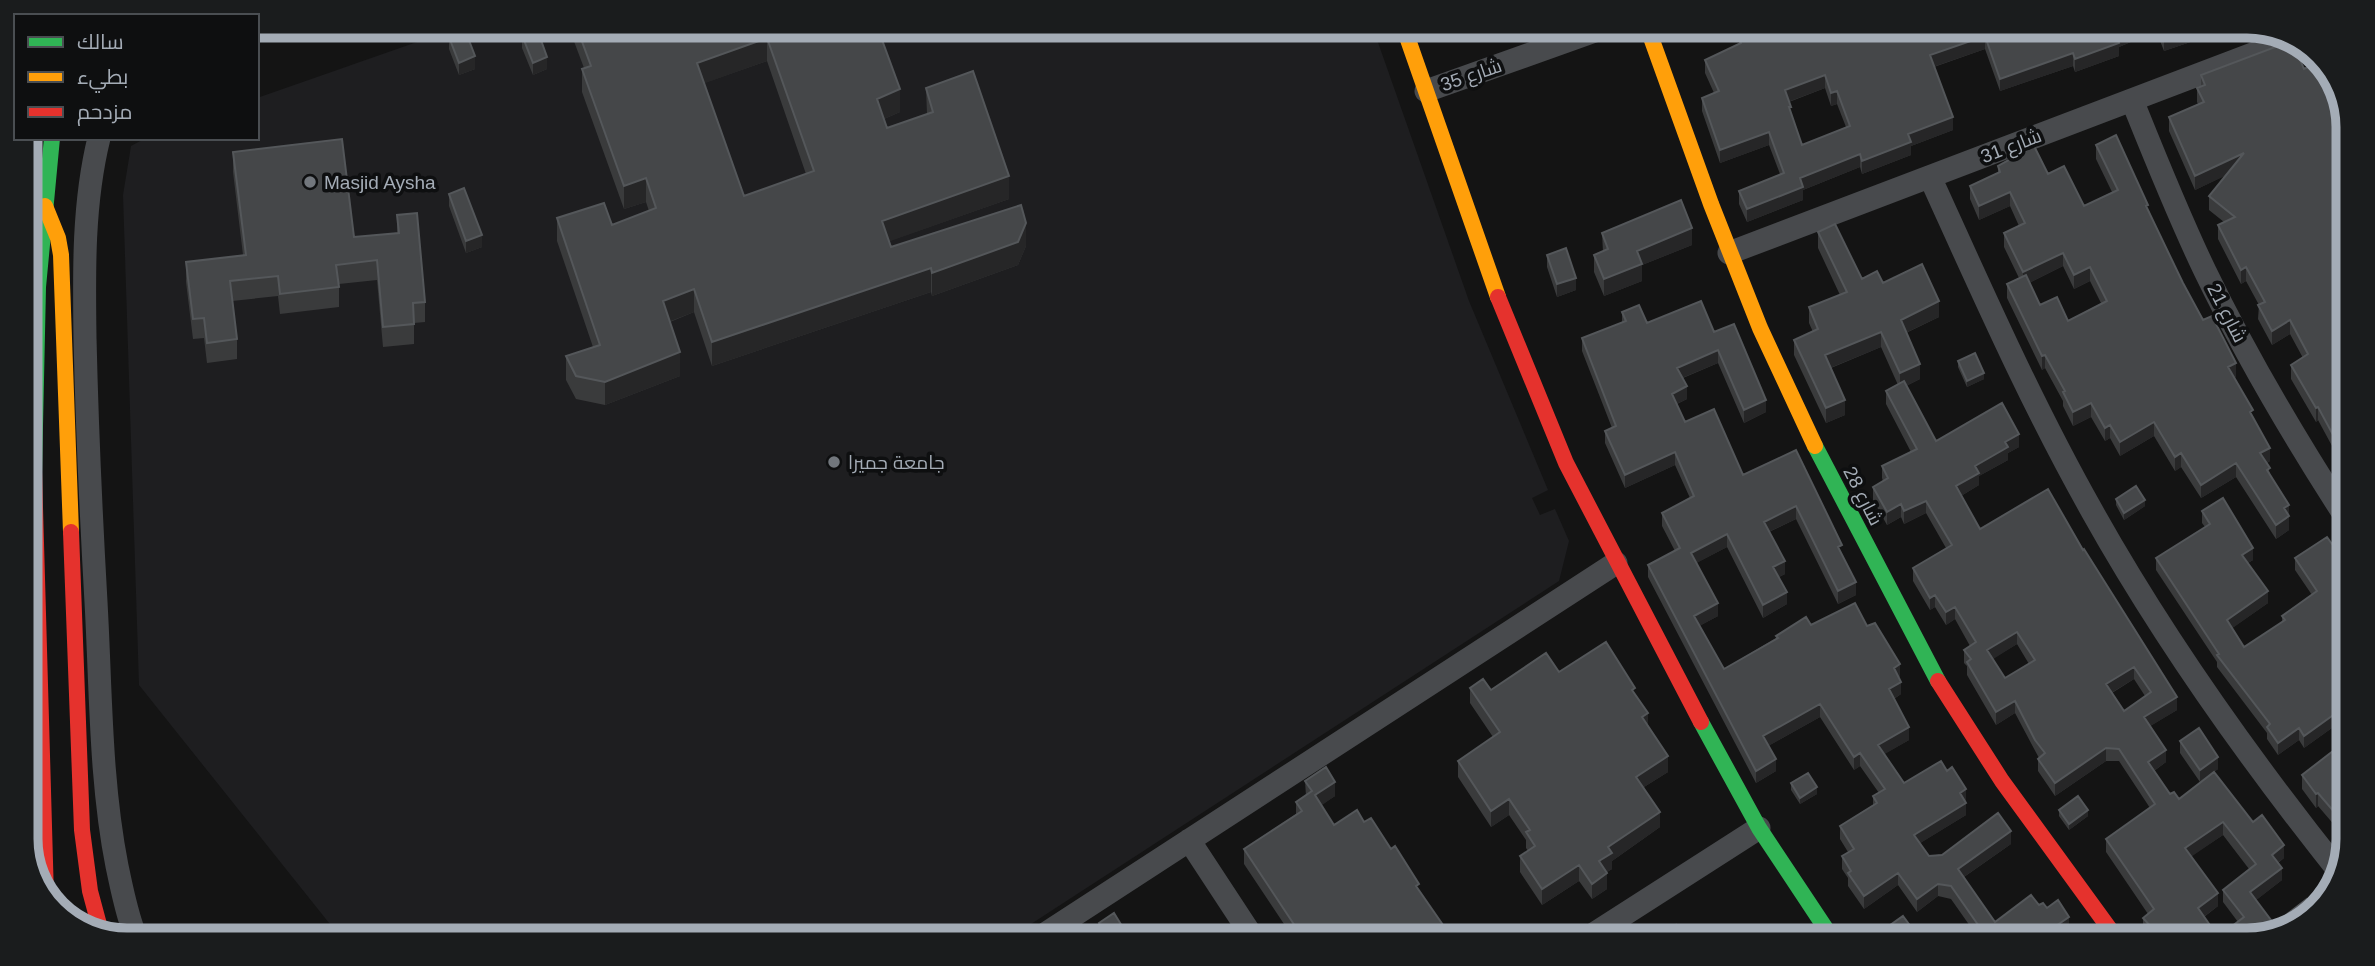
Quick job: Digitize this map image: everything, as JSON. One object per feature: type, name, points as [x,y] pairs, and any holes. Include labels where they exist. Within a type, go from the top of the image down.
[{"type":"main road","points":[[1408,39],[1518,350],[1566,463],[1722,763],[1759,828],[1825,928]]},
{"type":"main road","name":"شارع 28","points":[[1652,39],[1729,253],[1760,328],[1829,475],[1941,687],[2002,781],[2109,928]]},
{"type":"main road","points":[[39,287],[52,140]]},
{"type":"main road","points":[[45,206],[61,255],[82,830],[90,891],[98,923]]},
{"type":"main road","points":[[39,650],[45,872]]},
{"type":"street","name":"شارع 35","points":[[1426,91],[1572,39]]},
{"type":"street","name":"شارع 31","points":[[1729,253],[2279,44]]},
{"type":"street","name":"شارع 21","points":[[2132,100],[2179,214],[2211,282],[2267,388],[2336,501]]},
{"type":"street","points":[[98,140],[92,165],[85,258],[90,501],[105,778],[113,845],[133,928]]},
{"type":"street","points":[[1930,177],[2026,386],[2092,513],[2174,646],[2333,864]]},
{"type":"street","points":[[1054,928],[1616,563]]},
{"type":"street","points":[[1602,928],[1759,828]]},
{"type":"street","points":[[1189,840],[1247,928]]},
{"type":"shaded area","name":"جامعة جميرا","points":[[426,39],[1377,39],[1469,301],[1548,490],[1532,498],[1540,515],[1555,509],[1569,541],[1559,581],[1025,928],[333,928],[139,685],[123,195],[131,146],[142,140],[259,140],[259,97]]},
{"type":"building","points":[[450,39],[468,39],[475,56],[459,63]]},
{"type":"building","points":[[524,39],[541,39],[547,57],[533,63]]},
{"type":"building","points":[[581,39],[764,39],[697,63],[744,196],[814,171],[767,39],[882,39],[900,89],[877,99],[887,128],[933,112],[926,88],[973,71],[1009,176],[882,221],[891,247],[1021,205],[1026,223],[1018,242],[932,273],[931,268],[712,342],[694,289],[663,301],[680,352],[605,382],[576,376],[566,356],[600,345],[557,218],[604,203],[612,225],[656,208],[646,178],[624,186],[582,69],[591,66]]},
{"type":"building","points":[[1740,39],[1976,39],[1930,55],[1953,117],[1908,134],[1911,142],[1862,161],[1860,154],[1800,178],[1803,187],[1747,209],[1739,191],[1784,173],[1769,132],[1720,150],[1702,98],[1719,91],[1705,60],[1741,43]],"holes":[[[1825,75],[1831,93],[1837,91],[1850,126],[1802,145],[1785,90]]]},
{"type":"building","points":[[1986,39],[2118,39],[2119,43],[2075,59],[2073,53],[2000,79]]},
{"type":"building","points":[[2281,45],[2285,50],[2289,48],[2297,54],[2304,69],[2311,66],[2318,73],[2332,99],[2336,122],[2336,440],[2291,365],[2308,354],[2290,320],[2272,331],[2258,305],[2265,302],[2246,267],[2241,270],[2218,225],[2235,217],[2209,196],[2244,153],[2195,176],[2169,117],[2204,102],[2197,88],[2205,85],[2201,75]]},
{"type":"building","points":[[2116,135],[2183,283],[2203,320],[2212,316],[2236,363],[2228,367],[2253,410],[2250,412],[2270,448],[2260,453],[2270,468],[2267,470],[2289,505],[2284,508],[2289,516],[2276,525],[2236,463],[2201,485],[2181,453],[2175,457],[2154,422],[2120,442],[2110,425],[2105,428],[2091,403],[2073,412],[2063,392],[2065,391],[2045,355],[2042,356],[2007,284],[2026,275],[2040,305],[2057,297],[2068,321],[2107,301],[2090,267],[2074,275],[2063,253],[2023,272],[2004,233],[2025,223],[2010,192],[1979,206],[1970,186],[2000,172],[1998,166],[2034,146],[2048,174],[2064,166],[2084,206],[2118,190],[2096,145]]},
{"type":"building","points":[[342,139],[354,237],[399,233],[397,215],[417,213],[425,302],[413,303],[414,324],[383,327],[377,260],[336,265],[339,287],[280,294],[278,276],[230,281],[237,339],[207,343],[204,318],[193,319],[186,262],[246,255],[233,152]]},
{"type":"building","points":[[464,188],[482,235],[466,241],[449,194]]},
{"type":"building","points":[[1681,200],[1692,228],[1637,251],[1642,264],[1604,279],[1594,255],[1608,249],[1602,233]]},
{"type":"building","points":[[1835,224],[1862,279],[1877,271],[1883,283],[1922,264],[1939,301],[1901,320],[1920,364],[1900,373],[1881,332],[1825,355],[1845,400],[1826,408],[1794,340],[1818,329],[1809,307],[1847,292],[1818,232]]},
{"type":"building","points":[[1566,248],[1576,278],[1557,284],[1547,255]]},
{"type":"building","points":[[1701,301],[1714,332],[1734,324],[1766,400],[1744,410],[1718,350],[1677,368],[1687,386],[1672,394],[1685,422],[1714,409],[1743,475],[1796,450],[1842,545],[1838,547],[1856,582],[1838,591],[1796,506],[1764,522],[1785,561],[1773,567],[1787,592],[1763,605],[1727,534],[1691,553],[1718,603],[1694,616],[1724,669],[1778,638],[1776,636],[1806,617],[1811,625],[1855,603],[1867,626],[1875,623],[1900,664],[1894,668],[1901,682],[1889,689],[1909,727],[1878,745],[1904,783],[1941,761],[1947,771],[1952,767],[1966,789],[1960,793],[1966,803],[1914,835],[1929,856],[1942,855],[1998,813],[2011,831],[1958,869],[1995,922],[2031,895],[2039,905],[2043,903],[2047,908],[2058,900],[2069,917],[2053,928],[1980,928],[1951,886],[1938,884],[1917,899],[1898,873],[1864,896],[1848,873],[1851,871],[1842,856],[1854,849],[1840,826],[1877,803],[1873,796],[1885,789],[1860,753],[1854,757],[1820,704],[1763,736],[1776,759],[1756,771],[1648,565],[1680,548],[1662,513],[1694,496],[1675,452],[1625,475],[1605,431],[1616,426],[1582,338],[1626,321],[1622,312],[1639,305],[1647,323]]},
{"type":"building","points":[[1975,353],[1984,373],[1967,381],[1958,361]]},
{"type":"building","points":[[1904,381],[1936,441],[2002,403],[2019,434],[2005,442],[2008,447],[1975,466],[1979,473],[1956,486],[1980,529],[2048,489],[2083,550],[2177,697],[2144,717],[2166,750],[2148,762],[2170,794],[2174,792],[2179,799],[2214,772],[2253,822],[2262,815],[2284,845],[2272,855],[2282,868],[2250,892],[2273,923],[2259,927],[2231,927],[2244,917],[2223,890],[2256,864],[2223,822],[2185,848],[2218,893],[2198,908],[2212,928],[2152,928],[2143,918],[2154,909],[2106,839],[2155,804],[2119,749],[2106,748],[2055,783],[2038,759],[2045,753],[2035,740],[2015,701],[1996,712],[1967,662],[1971,659],[1964,650],[1976,642],[1955,607],[1946,612],[1935,595],[1930,598],[1913,568],[1952,545],[1926,501],[1904,511],[1901,504],[1887,512],[1873,487],[1888,478],[1882,466],[1917,449],[1886,391]],"holes":[[[2017,632],[2035,660],[2005,678],[1987,650]],[[2134,667],[2151,692],[2124,711],[2106,684]]]},
{"type":"building","points":[[2136,486],[2145,500],[2124,513],[2116,499]]},
{"type":"building","points":[[2223,498],[2253,548],[2242,555],[2268,591],[2227,620],[2244,647],[2285,620],[2282,616],[2317,591],[2295,558],[2327,537],[2336,550],[2336,713],[2304,736],[2299,728],[2278,743],[2267,727],[2270,724],[2217,655],[2219,654],[2156,558],[2210,524],[2202,511]]},
{"type":"building","points":[[1606,642],[1648,713],[1642,717],[1668,756],[1636,777],[1660,812],[1608,847],[1612,853],[1599,861],[1607,873],[1592,884],[1579,865],[1542,889],[1520,856],[1535,846],[1526,832],[1530,830],[1509,799],[1491,811],[1458,761],[1500,732],[1470,688],[1483,679],[1491,690],[1546,653],[1559,672]]},
{"type":"building","points":[[2199,728],[2218,757],[2200,770],[2180,741]]},
{"type":"building","points":[[2336,749],[2336,814],[2318,793],[2316,794],[2302,775]]},
{"type":"building","points":[[1326,767],[1335,782],[1315,795],[1334,825],[1357,810],[1364,822],[1371,818],[1391,849],[1395,846],[1419,884],[1416,886],[1443,925],[1438,928],[1296,928],[1244,849],[1302,811],[1296,802],[1312,791],[1305,781]]},
{"type":"building","points":[[1808,773],[1817,787],[1800,798],[1791,783]]},
{"type":"building","points":[[2078,796],[2088,810],[2069,824],[2059,810]]},
{"type":"building","points":[[2307,899],[2309,902],[2297,913],[2277,922]]},
{"type":"building","points":[[1114,913],[1123,928],[1102,928],[1099,923]]},
{"type":"building","points":[[1903,916],[1912,928],[1886,928]]},
{"type":"traffic: fast","points":[[39,276],[52,140]]},
{"type":"traffic: fast","points":[[1815,446],[1938,681]]},
{"type":"traffic: fast","points":[[1701,722],[1759,828],[1825,928]]},
{"type":"traffic: slow","points":[[1408,39],[1498,297]]},
{"type":"traffic: slow","points":[[1652,39],[1711,204],[1760,328],[1815,446]]},
{"type":"traffic: slow","points":[[45,206],[58,238],[61,255],[71,532]]},
{"type":"traffic: jam","points":[[1498,297],[1566,463],[1701,722]]},
{"type":"traffic: jam","points":[[71,532],[82,830],[90,891],[98,923]]},
{"type":"traffic: jam","points":[[39,649],[45,872]]},
{"type":"traffic: jam","points":[[1938,681],[2002,781],[2109,928]]},
{"type":"place","name":"Masjid Aysha","points":[[310,182]]},
{"type":"place","name":"جامعة جميرا","points":[[834,462]]}]
